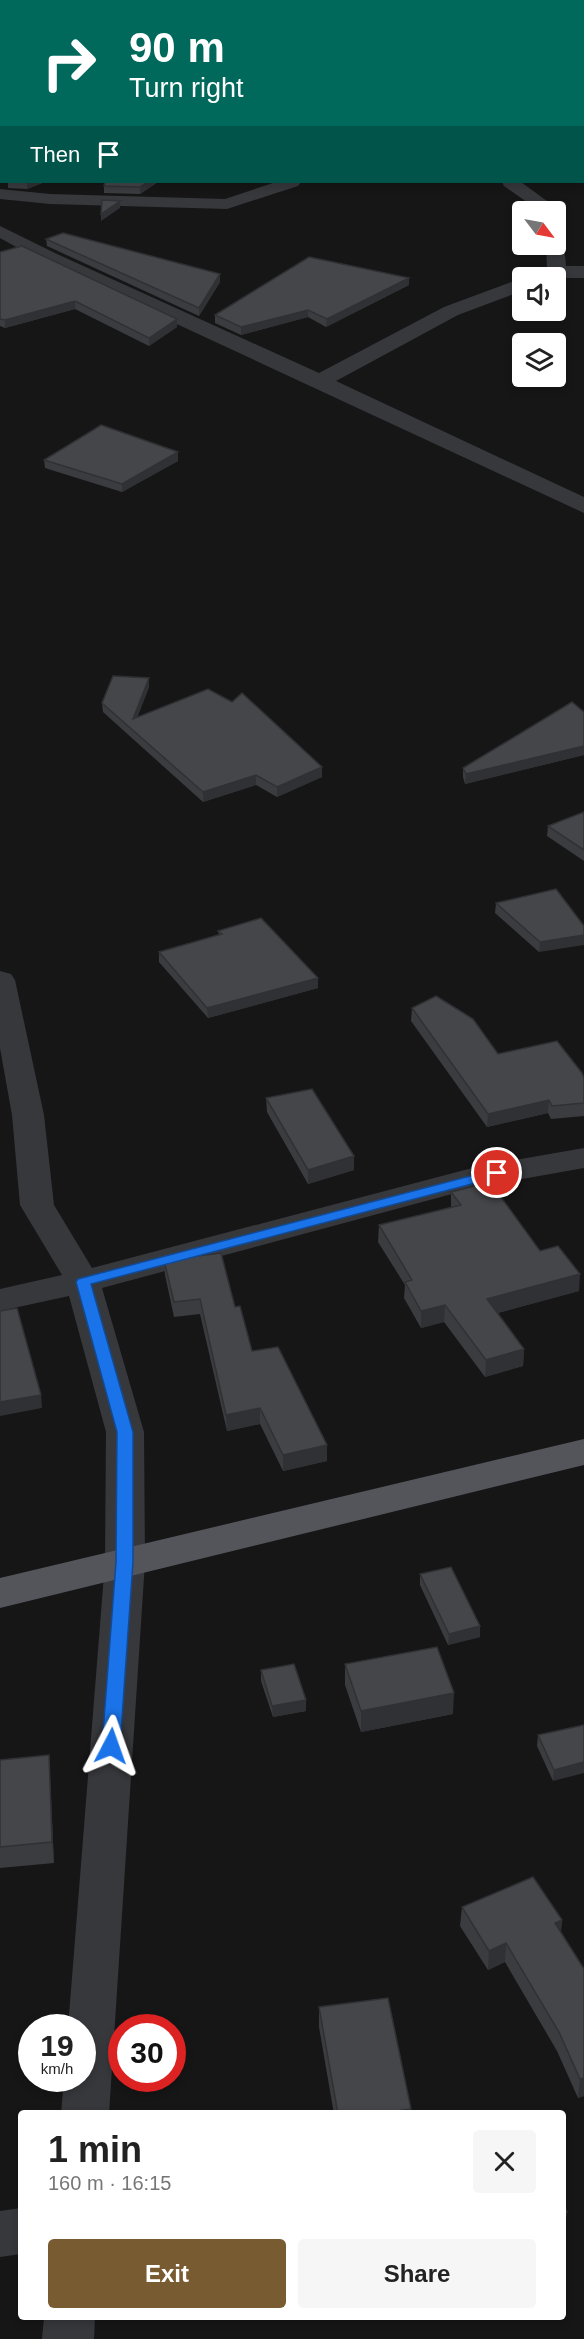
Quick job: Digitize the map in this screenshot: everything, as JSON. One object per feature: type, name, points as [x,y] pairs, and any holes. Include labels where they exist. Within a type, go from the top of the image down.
[{"type":"main road","points":[[0,1593],[584,1452]]},
{"type":"street","points":[[0,194],[50,199],[228,204],[289,183]]},
{"type":"street","points":[[511,183],[537,201]]},
{"type":"street","points":[[0,231],[50,258],[320,381],[584,506]]},
{"type":"street","points":[[566,273],[584,272]]},
{"type":"street","points":[[320,381],[451,311],[512,288]]},
{"type":"street","points":[[0,980],[28,1115],[37,1205],[84,1282],[125,1432],[124,1562],[85,2110]]},
{"type":"street","points":[[0,1300],[84,1282],[476,1177],[584,1158]]},
{"type":"street","points":[[0,2234],[18,2232]]},
{"type":"street","points":[[68,2339],[70,2320]]},
{"type":"building","points":[[105,183],[146,183],[140,187],[104,186]]},
{"type":"building","points":[[102,200],[120,201],[101,214]]},
{"type":"building","points":[[63,233],[220,274],[199,308],[46,239]]},
{"type":"building","points":[[22,246],[177,319],[149,338],[75,301],[5,320],[0,319],[0,252]]},
{"type":"building","points":[[309,257],[409,278],[327,319],[308,310],[241,327],[215,315]]},
{"type":"building","points":[[101,425],[178,452],[122,484],[44,460]]},
{"type":"building","points":[[113,676],[149,678],[133,719],[208,689],[232,702],[242,693],[322,767],[277,787],[256,775],[203,792],[102,703]]},
{"type":"building","points":[[572,702],[584,712],[584,746],[466,774],[463,768]]},
{"type":"building","points":[[584,812],[584,850],[548,826]]},
{"type":"building","points":[[556,889],[584,926],[584,935],[540,942],[496,903]]},
{"type":"building","points":[[261,918],[318,978],[207,1008],[159,952],[222,934],[218,931]]},
{"type":"building","points":[[436,996],[473,1019],[498,1054],[557,1041],[582,1073],[584,1103],[552,1106],[549,1100],[488,1114],[412,1008]]},
{"type":"building","points":[[312,1089],[354,1156],[308,1170],[266,1098]]},
{"type":"building","points":[[490,1182],[540,1251],[558,1246],[580,1274],[487,1299],[524,1349],[486,1360],[445,1305],[421,1311],[405,1282],[412,1280],[379,1225],[461,1205],[451,1192]]},
{"type":"building","points":[[221,1253],[235,1307],[240,1306],[252,1351],[278,1347],[327,1445],[283,1455],[260,1408],[226,1415],[200,1299],[174,1302],[164,1260]]},
{"type":"building","points":[[17,1308],[41,1395],[0,1402],[0,1311]]},
{"type":"building","points":[[451,1567],[480,1626],[449,1634],[420,1574]]},
{"type":"building","points":[[437,1647],[454,1693],[361,1711],[345,1664]]},
{"type":"building","points":[[294,1664],[306,1700],[272,1706],[261,1670]]},
{"type":"building","points":[[584,1725],[584,1762],[554,1770],[538,1735]]},
{"type":"building","points":[[49,1755],[52,1842],[0,1847],[0,1760]]},
{"type":"building","points":[[533,1877],[562,1920],[555,1923],[584,1969],[584,2078],[580,2079],[559,2032],[506,1943],[489,1951],[462,1907]]},
{"type":"building","points":[[388,1998],[411,2109],[337,2110],[319,2007]]},
{"type":"route","points":[[111,1746],[124,1562],[125,1432],[84,1282],[497,1173]]}]
